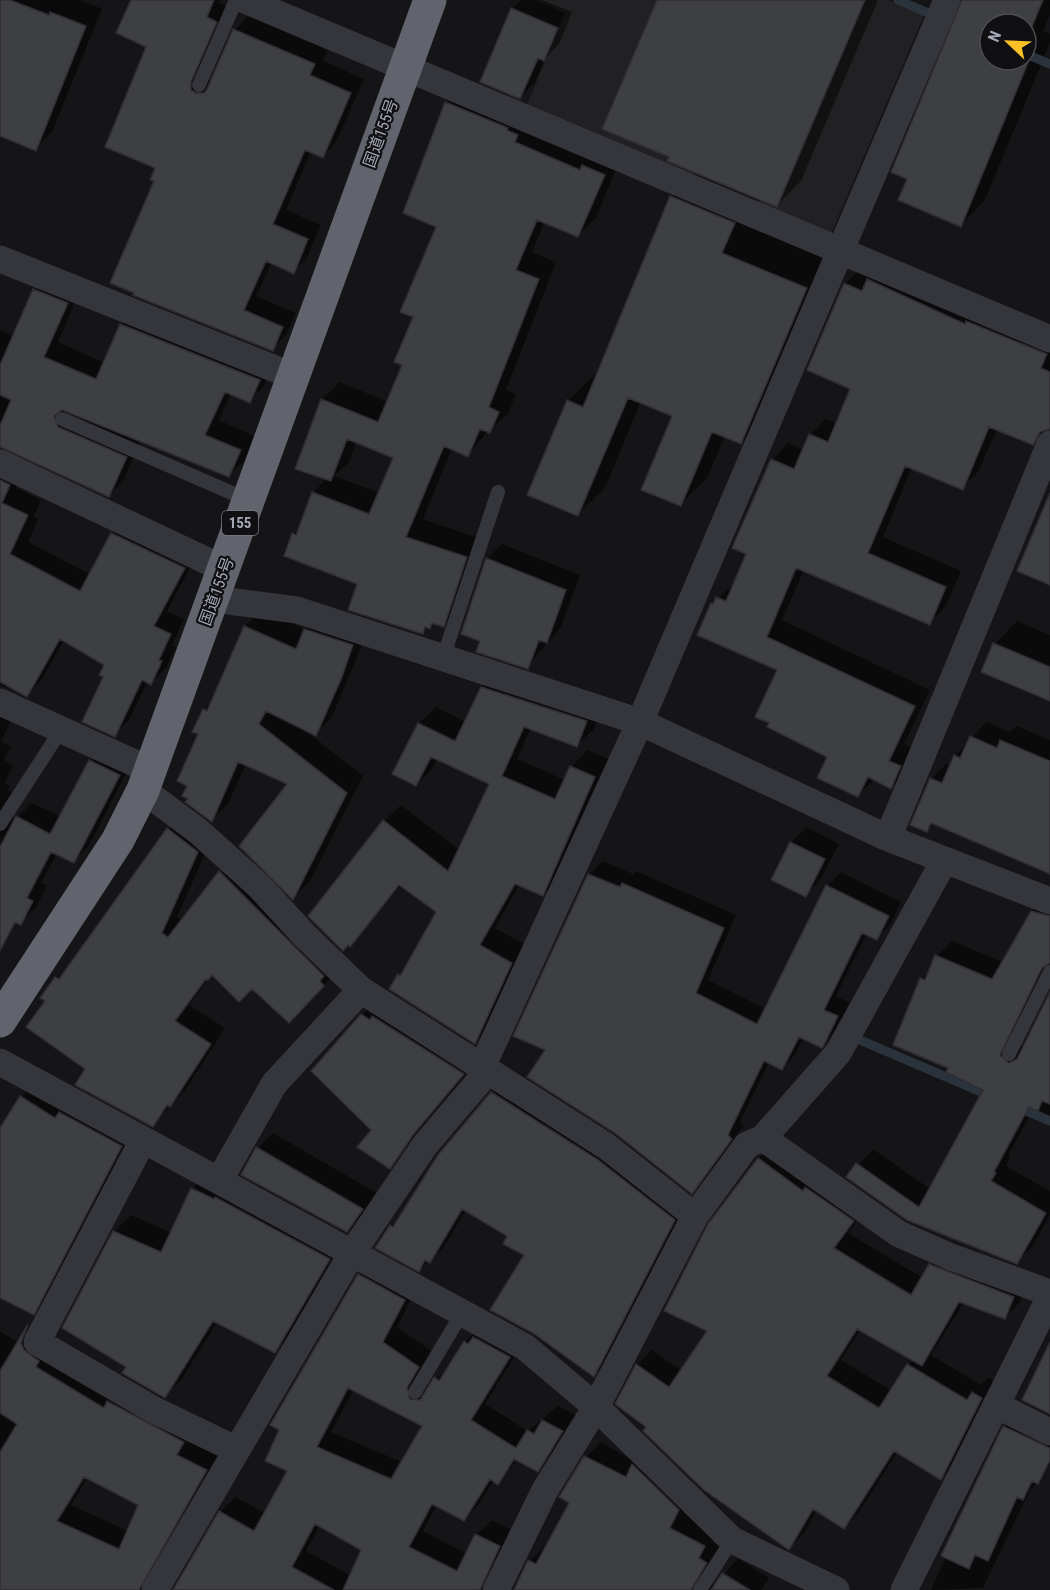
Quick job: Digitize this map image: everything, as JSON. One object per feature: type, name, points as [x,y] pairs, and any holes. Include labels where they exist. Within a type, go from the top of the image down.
[{"type":"highway","name":"国道155号","points":[[0,1021],[118,840],[146,780],[430,0]]},
{"type":"street","points":[[245,0],[1050,339]]},
{"type":"street","points":[[155,1590],[352,1253],[425,1145],[485,1069],[640,722],[946,0]]},
{"type":"street","points":[[0,259],[293,376]]},
{"type":"street","points":[[888,838],[1050,444]]},
{"type":"street","points":[[0,463],[218,584],[640,722],[888,838],[1050,901]]},
{"type":"street","points":[[0,702],[60,730],[146,780],[259,886],[305,936],[361,990],[606,1146],[695,1216]]},
{"type":"street","points":[[496,1590],[545,1490],[596,1407],[695,1216],[747,1145],[763,1138],[838,1053],[944,861]]},
{"type":"street","points":[[219,1181],[274,1084],[361,990]]},
{"type":"street","points":[[0,1062],[525,1347],[596,1407],[732,1540],[836,1590]]},
{"type":"street","points":[[763,1138],[898,1234],[1050,1295],[904,1590]]},
{"type":"street","points":[[143,1140],[37,1342],[154,1410],[237,1450]]},
{"type":"street","points":[[996,1405],[1050,1432]]},
{"type":"lane","points":[[199,85],[236,0]]},
{"type":"lane","points":[[62,419],[248,500]]},
{"type":"lane","points":[[443,658],[498,492]]},
{"type":"lane","points":[[0,824],[60,730]]},
{"type":"lane","points":[[1009,1054],[1050,972]]},
{"type":"lane","points":[[415,1392],[462,1313]]},
{"type":"lane","points":[[700,1590],[732,1540]]},
{"type":"shaded area","points":[[534,0],[889,0],[924,15],[831,234],[527,105],[565,13]]},
{"type":"building","points":[[0,0],[10,0],[49,15],[50,12],[86,26],[36,151],[0,136]]},
{"type":"building","points":[[131,0],[214,0],[207,17],[217,22],[191,82],[191,90],[196,93],[204,93],[207,89],[233,29],[315,64],[310,75],[351,93],[323,158],[305,150],[273,224],[308,239],[294,274],[266,261],[244,310],[283,327],[273,351],[133,295],[134,293],[110,283],[154,181],[150,180],[155,168],[105,147],[146,47],[116,33]]},
{"type":"building","points":[[657,0],[865,0],[777,207],[667,161],[669,157],[602,129]]},
{"type":"building","points":[[962,0],[1043,0],[1038,12],[978,12],[978,72],[1024,72],[961,227],[898,200],[907,179],[891,172]]},
{"type":"building","points":[[511,8],[558,28],[544,61],[538,58],[520,99],[480,82]]},
{"type":"building","points":[[445,102],[508,128],[507,130],[518,135],[515,142],[580,170],[582,165],[605,175],[578,237],[537,220],[516,270],[539,279],[489,407],[499,412],[490,433],[480,429],[468,457],[444,446],[406,537],[467,557],[444,627],[432,623],[430,629],[425,627],[423,634],[348,610],[357,584],[284,556],[292,533],[296,535],[312,492],[369,514],[393,458],[347,439],[331,481],[295,469],[321,399],[378,422],[402,365],[394,362],[413,317],[400,312],[436,227],[403,213]]},
{"type":"building","points":[[670,196],[735,223],[722,253],[807,288],[741,444],[712,432],[681,506],[641,490],[672,416],[628,398],[578,516],[527,495],[567,400],[583,407]]},
{"type":"building","points":[[867,279],[965,324],[966,321],[1047,354],[1041,368],[1050,372],[1050,429],[1040,432],[1033,445],[989,427],[963,490],[905,466],[868,553],[946,587],[930,625],[796,568],[767,637],[915,706],[889,761],[901,766],[891,789],[868,777],[858,797],[817,778],[827,757],[767,727],[769,723],[755,717],[777,670],[697,635],[716,597],[726,601],[746,554],[732,548],[771,459],[794,469],[809,434],[828,442],[850,389],[807,370],[844,283],[862,291]]},
{"type":"building","points":[[33,289],[68,303],[44,357],[96,379],[120,324],[260,380],[250,403],[225,392],[205,435],[241,450],[229,477],[62,410],[54,416],[58,427],[127,457],[109,497],[0,447],[0,425],[11,400],[0,395],[0,365]]},
{"type":"building","points":[[0,480],[10,485],[2,503],[28,515],[10,554],[80,591],[111,533],[185,568],[154,626],[171,634],[159,660],[162,661],[151,685],[142,680],[115,737],[82,722],[103,677],[99,675],[104,665],[60,639],[27,697],[0,682]]},
{"type":"building","points":[[1050,493],[1050,585],[1017,571]]},
{"type":"building","points":[[486,558],[566,590],[547,643],[539,640],[528,669],[476,652],[480,641],[461,634]]},
{"type":"building","points":[[244,626],[296,649],[304,629],[353,645],[342,677],[316,736],[266,711],[259,724],[347,793],[293,900],[239,846],[287,784],[238,762],[212,822],[185,802],[188,799],[182,796],[187,786],[177,781],[198,734],[192,732],[203,709],[207,711]]},
{"type":"building","points":[[993,643],[1050,667],[1050,701],[981,672]]},
{"type":"building","points":[[481,687],[587,721],[577,747],[524,727],[502,776],[555,799],[570,766],[595,777],[543,896],[515,884],[480,945],[512,963],[475,1044],[389,989],[398,974],[400,976],[436,912],[399,885],[350,947],[348,945],[343,951],[308,916],[383,820],[448,871],[489,784],[431,757],[416,786],[392,774],[418,723],[455,741]]},
{"type":"building","points":[[970,736],[997,748],[1000,740],[1050,761],[1050,874],[931,823],[927,832],[910,825],[930,778],[942,783],[954,755],[960,758]]},
{"type":"building","points":[[89,760],[120,775],[74,863],[51,852],[27,898],[33,901],[21,925],[15,922],[0,951],[0,847],[16,816],[50,834]]},
{"type":"building","points":[[167,828],[198,852],[162,933],[168,937],[219,871],[324,976],[320,981],[324,986],[289,1023],[252,989],[239,1002],[212,975],[208,980],[206,979],[175,1021],[211,1044],[170,1107],[167,1105],[153,1127],[75,1085],[85,1069],[26,1027],[45,1001],[40,998],[55,977],[59,979]]},
{"type":"building","points":[[790,842],[825,859],[806,897],[771,880]]},
{"type":"building","points":[[588,874],[620,887],[622,883],[724,928],[696,993],[757,1024],[826,885],[889,916],[877,940],[862,933],[824,1010],[838,1016],[822,1048],[799,1037],[782,1070],[764,1061],[728,1135],[732,1139],[692,1194],[615,1133],[527,1077],[545,1050],[513,1036]]},
{"type":"building","points":[[1031,911],[1050,916],[1050,963],[1042,968],[1000,1055],[1009,1063],[1017,1059],[1050,992],[1050,1104],[1042,1101],[1038,1111],[1029,1107],[991,1181],[1046,1213],[1017,1264],[907,1220],[846,1177],[856,1163],[919,1207],[983,1090],[946,1072],[948,1068],[893,1045],[920,978],[925,980],[935,955],[992,979]]},
{"type":"building","points":[[361,1014],[370,1020],[372,1016],[464,1074],[413,1135],[390,1169],[357,1147],[371,1130],[311,1071]]},
{"type":"building","points":[[491,1092],[597,1159],[675,1220],[594,1377],[533,1333],[490,1310],[524,1255],[503,1244],[507,1236],[462,1209],[430,1263],[425,1260],[419,1272],[375,1248],[390,1225],[393,1227],[438,1155]]},
{"type":"building","points":[[20,1096],[55,1118],[59,1112],[122,1146],[34,1315],[0,1298],[0,1128]]},
{"type":"building","points":[[256,1147],[363,1209],[347,1232],[241,1175]]},
{"type":"building","points":[[758,1158],[803,1191],[805,1187],[854,1221],[834,1248],[911,1295],[929,1264],[1014,1297],[1005,1319],[959,1302],[922,1366],[857,1329],[827,1376],[879,1408],[907,1364],[967,1400],[972,1392],[982,1398],[941,1480],[894,1451],[844,1529],[813,1509],[789,1550],[704,1490],[643,1431],[646,1427],[615,1404],[636,1364],[669,1387],[707,1331],[664,1311],[708,1224]]},
{"type":"building","points":[[191,1188],[214,1199],[215,1197],[330,1259],[275,1353],[213,1321],[165,1398],[122,1373],[126,1367],[62,1328],[113,1231],[161,1252]]},
{"type":"building","points":[[358,1274],[405,1300],[383,1342],[419,1367],[407,1388],[410,1399],[420,1400],[434,1377],[439,1381],[464,1341],[468,1344],[473,1337],[510,1357],[471,1420],[516,1448],[527,1430],[534,1434],[542,1420],[563,1431],[538,1472],[514,1459],[498,1485],[490,1479],[464,1521],[432,1504],[409,1547],[457,1571],[475,1534],[500,1546],[480,1590],[343,1590],[361,1550],[315,1524],[292,1567],[334,1590],[173,1590],[219,1511],[254,1531],[287,1471],[265,1461],[279,1430],[270,1425]],"holes":[[[348,1388],[422,1426],[391,1479],[317,1447]]]},
{"type":"building","points":[[28,1324],[21,1343],[24,1350],[39,1361],[36,1367],[104,1408],[107,1401],[184,1442],[177,1455],[207,1470],[139,1590],[0,1590],[0,1452],[17,1424],[0,1413],[0,1371]],"holes":[[[84,1477],[138,1505],[119,1549],[57,1521]]]},
{"type":"building","points":[[1050,1342],[1050,1414],[1022,1400]]},
{"type":"building","points":[[1003,1426],[1050,1448],[1050,1460],[1038,1484],[1032,1481],[1023,1500],[1017,1497],[988,1561],[975,1555],[969,1569],[941,1556]]},
{"type":"building","points":[[584,1456],[626,1477],[632,1464],[679,1510],[670,1528],[705,1546],[699,1558],[707,1563],[691,1590],[514,1590],[528,1560],[536,1564],[569,1503],[559,1497]]},
{"type":"building","points":[[722,1573],[750,1590],[711,1590]]},
{"type":"waterway","points":[[898,0],[926,12]]},
{"type":"waterway","points":[[1038,59],[1050,64]]},
{"type":"waterway","points":[[860,1040],[993,1097]]},
{"type":"waterway","points":[[1017,1107],[1050,1121]]}]
